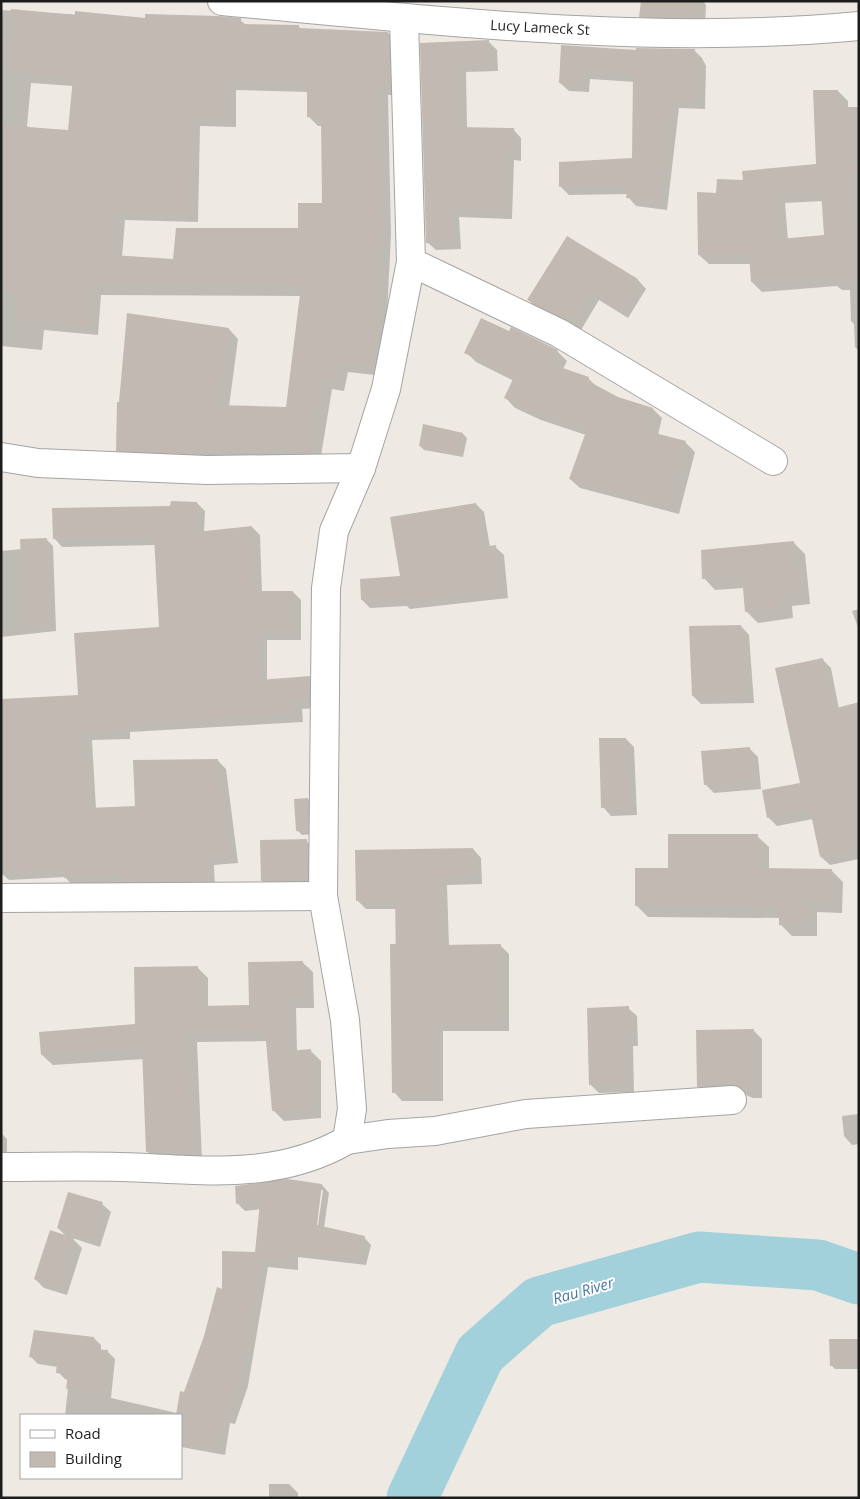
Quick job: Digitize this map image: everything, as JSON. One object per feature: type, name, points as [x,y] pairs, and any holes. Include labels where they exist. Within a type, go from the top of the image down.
[{"type":"street","name":"Lucy Lameck St","points":[[222,1],[373,8],[404,19],[665,34],[790,33],[859,26]]},
{"type":"street","points":[[347,1140],[352,1109],[345,1020],[323,896],[326,588],[334,531],[361,468],[386,389],[411,262],[404,19]]},
{"type":"street","points":[[411,262],[558,333],[773,461]]},
{"type":"street","points":[[1,457],[38,463],[207,470],[361,468]]},
{"type":"street","points":[[1,898],[323,896]]},
{"type":"street","points":[[1,1167],[120,1167],[232,1172],[288,1164],[332,1149],[347,1140],[388,1134],[435,1131],[526,1114],[732,1100]]},
{"type":"building","points":[[641,1],[698,1],[697,18],[639,17]]},
{"type":"building","points":[[11,9],[75,15],[75,11],[145,18],[145,14],[218,16],[241,18],[241,24],[299,25],[299,28],[388,32],[390,86],[379,86],[382,224],[377,315],[380,315],[374,367],[338,363],[334,382],[322,380],[310,453],[263,446],[263,451],[190,450],[190,454],[116,451],[117,402],[119,402],[127,313],[229,328],[218,405],[286,407],[301,286],[91,286],[89,326],[17,319],[19,292],[1,291],[1,125],[68,130],[73,78],[6,72]],"holes":[[[227,81],[307,83],[307,117],[321,117],[322,203],[298,203],[298,228],[176,228],[173,259],[112,255],[116,211],[189,213],[191,117],[226,118]]]},
{"type":"building","points":[[489,40],[490,63],[458,64],[460,127],[514,128],[513,153],[506,153],[505,211],[451,209],[453,242],[426,243],[420,43]]},
{"type":"building","points":[[561,45],[636,50],[636,48],[695,49],[694,56],[698,56],[697,101],[671,100],[659,202],[626,198],[628,186],[559,187],[559,162],[632,158],[633,75],[582,71],[581,84],[559,83]]},
{"type":"building","points":[[813,90],[838,90],[839,107],[859,107],[859,171],[847,172],[852,230],[859,229],[859,280],[831,281],[831,276],[751,282],[749,254],[698,255],[697,192],[716,193],[717,179],[743,180],[742,171],[816,164]],"holes":[[[821,191],[824,235],[779,239],[776,194]]]},
{"type":"building","points":[[567,236],[638,279],[619,310],[590,292],[572,322],[527,300]]},
{"type":"building","points":[[481,318],[509,331],[511,327],[558,350],[551,364],[589,377],[588,381],[618,397],[653,408],[647,431],[686,441],[669,505],[569,479],[587,429],[530,410],[504,398],[514,377],[464,353]]},
{"type":"building","points":[[423,424],[463,433],[459,454],[419,446]]},
{"type":"building","points":[[171,501],[197,502],[196,532],[252,526],[254,591],[293,591],[293,632],[259,632],[260,680],[310,676],[309,700],[294,701],[295,714],[122,724],[123,732],[84,732],[88,808],[135,806],[133,760],[218,759],[230,855],[206,857],[207,881],[121,882],[120,876],[64,878],[64,868],[1,872],[1,699],[78,695],[74,633],[159,627],[154,537],[53,539],[52,508],[170,506]]},
{"type":"building","points":[[476,503],[483,547],[496,545],[500,590],[401,601],[401,598],[361,600],[360,579],[400,576],[390,517]]},
{"type":"building","points":[[47,538],[50,625],[24,628],[20,539]]},
{"type":"building","points":[[794,541],[800,593],[781,595],[782,607],[745,612],[742,576],[702,579],[701,550]]},
{"type":"building","points":[[741,625],[746,694],[692,696],[689,626]]},
{"type":"building","points":[[823,658],[833,709],[859,702],[859,848],[820,857],[810,810],[767,818],[762,790],[800,783],[775,668]]},
{"type":"building","points":[[599,738],[626,738],[629,807],[601,808]]},
{"type":"building","points":[[750,747],[753,781],[704,785],[701,751]]},
{"type":"building","points":[[308,798],[308,831],[296,831],[294,799]]},
{"type":"building","points":[[668,834],[758,834],[758,868],[832,869],[831,902],[806,901],[806,925],[779,925],[779,907],[635,906],[635,868],[668,868]]},
{"type":"building","points":[[307,839],[308,880],[261,881],[260,840]]},
{"type":"building","points":[[473,848],[474,876],[439,877],[441,945],[501,944],[501,1023],[435,1023],[435,1093],[392,1093],[390,944],[396,944],[395,900],[356,901],[355,850]]},
{"type":"building","points":[[303,961],[304,998],[286,998],[288,1051],[311,1049],[311,1108],[272,1111],[265,1030],[187,1032],[192,1151],[146,1152],[142,1048],[41,1055],[39,1032],[135,1024],[134,967],[198,966],[198,1006],[249,1005],[248,962]]},
{"type":"building","points":[[629,1006],[630,1038],[625,1038],[626,1084],[589,1085],[587,1008]]},
{"type":"building","points":[[754,1029],[754,1090],[744,1090],[731,1084],[697,1087],[696,1030]]},
{"type":"building","points":[[288,1179],[322,1184],[317,1225],[365,1236],[359,1258],[292,1250],[291,1263],[261,1260],[241,1378],[227,1417],[223,1417],[218,1448],[182,1442],[182,1414],[176,1414],[180,1391],[184,1392],[204,1336],[217,1287],[222,1289],[222,1251],[255,1252],[260,1202],[236,1204],[235,1186]]},
{"type":"building","points":[[68,1192],[103,1202],[92,1239],[57,1228]]},
{"type":"building","points":[[50,1230],[74,1238],[59,1288],[34,1279]]},
{"type":"building","points":[[34,1330],[94,1337],[93,1349],[108,1350],[104,1393],[66,1389],[68,1374],[56,1373],[57,1362],[29,1357]]},
{"type":"building","points":[[829,1339],[859,1339],[859,1365],[830,1366]]},
{"type":"waterway","name":"Rau River","points":[[412,1498],[480,1354],[539,1302],[699,1257],[818,1265],[859,1279]]}]
